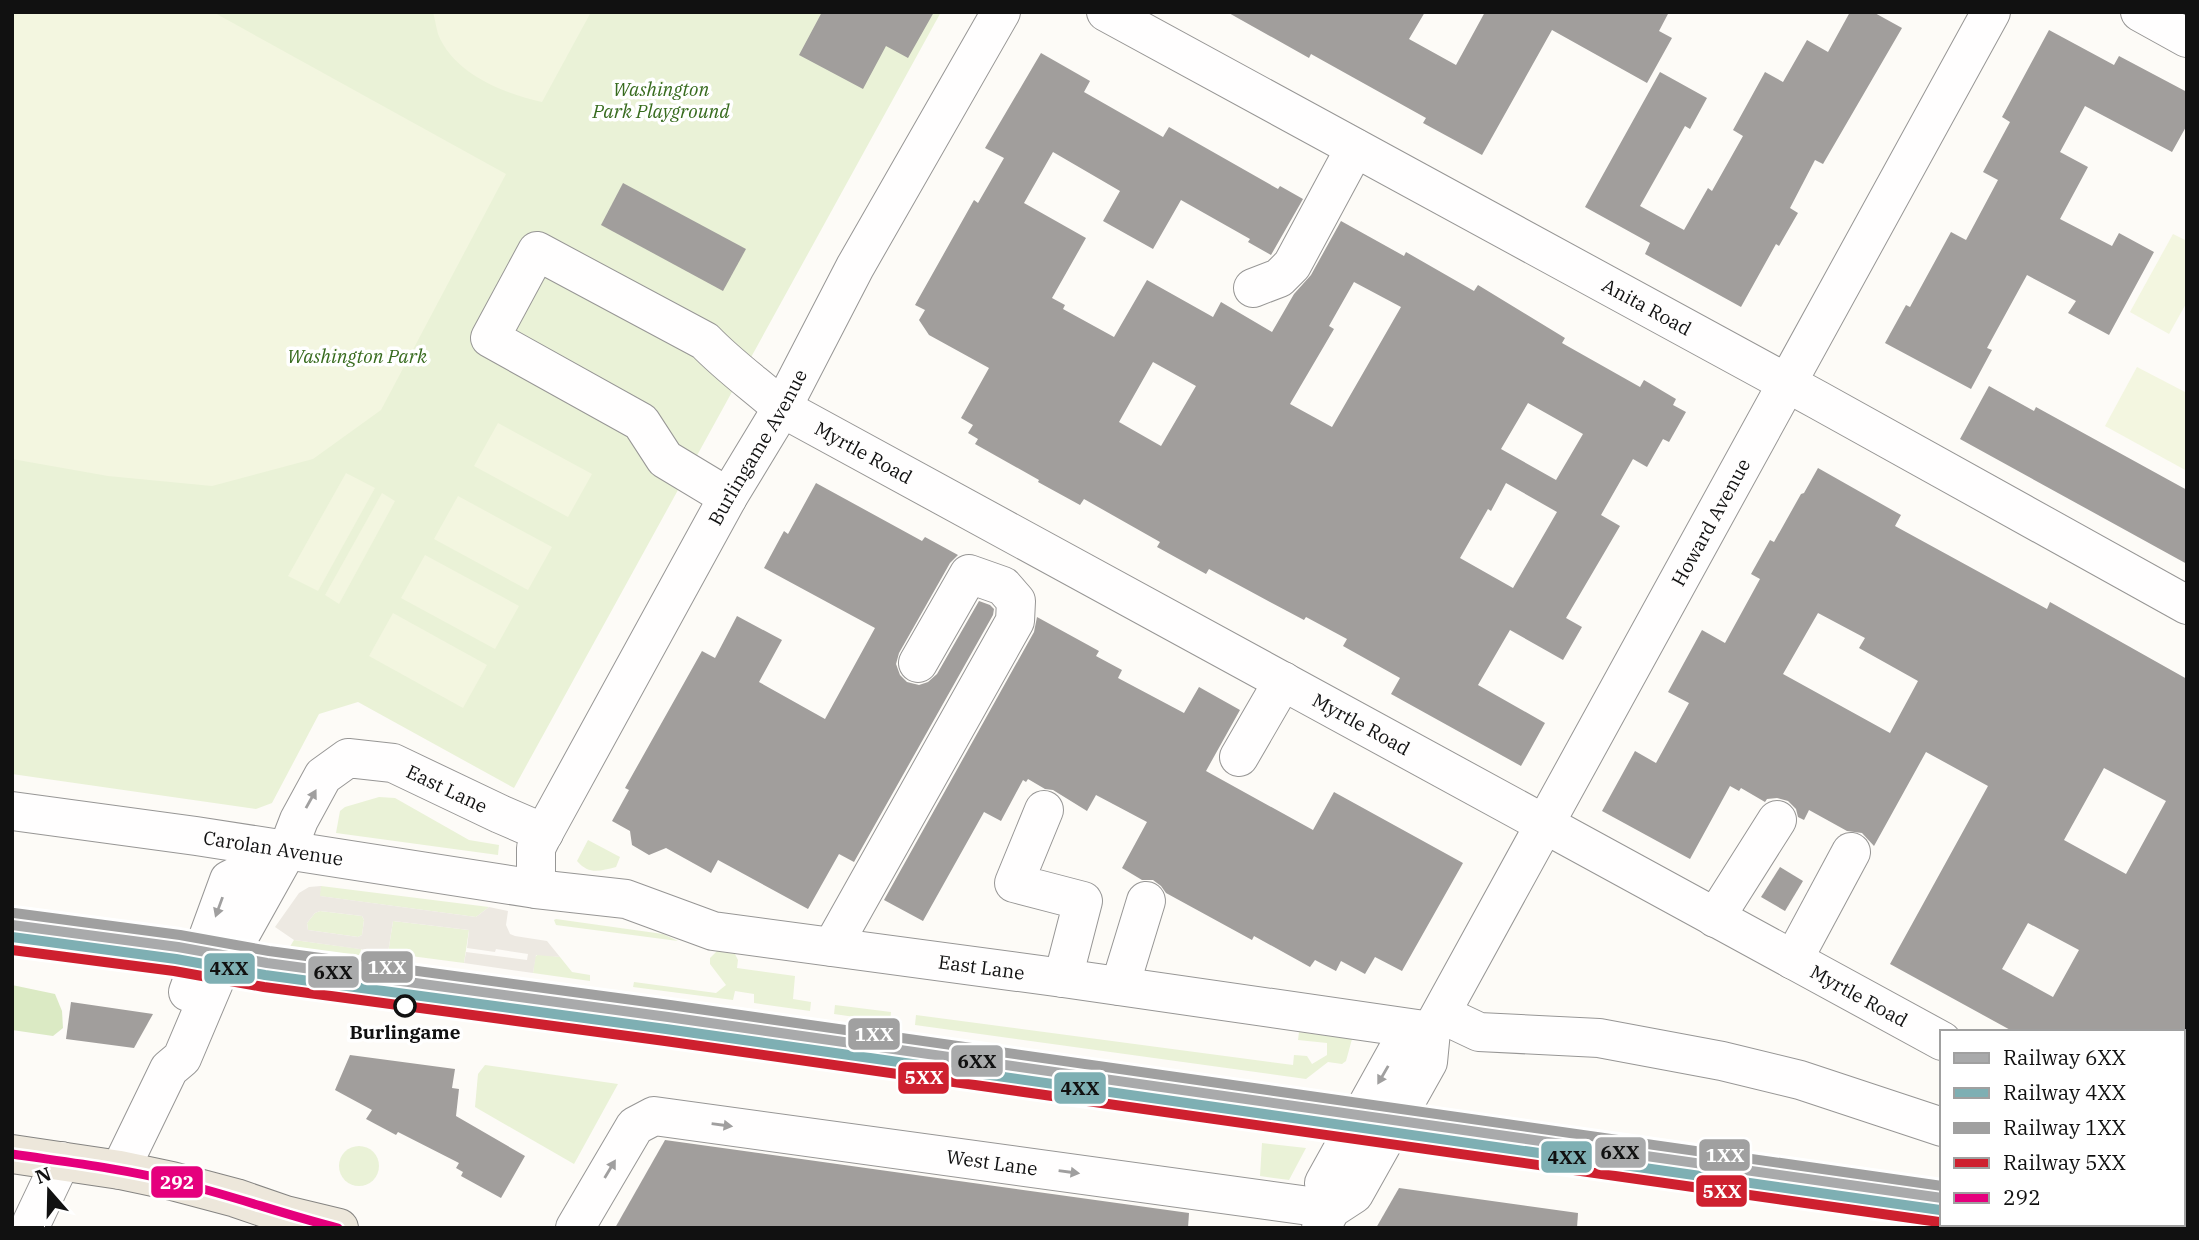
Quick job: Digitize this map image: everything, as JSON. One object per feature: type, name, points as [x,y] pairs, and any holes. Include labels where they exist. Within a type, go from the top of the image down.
[{"type":"main road","points":[[12,1154],[120,1170],[205,1189],[285,1215],[334,1227]]},
{"type":"street","name":"Burlingame Avenue","points":[[536,889],[536,848],[727,496],[782,408],[855,267],[1001,12]]},
{"type":"street","name":"Anita Road","points":[[1106,12],[2187,605]]},
{"type":"street","name":"Howard Avenue","points":[[1436,1023],[1991,12]]},
{"type":"street","points":[[2140,12],[2187,38]]},
{"type":"street","points":[[1253,288],[1279,278],[1292,265],[1355,148]]},
{"type":"street","name":"Myrtle Road","points":[[727,496],[665,458],[641,422],[490,338],[537,251],[705,341],[727,363],[748,377],[782,408],[1940,1040]]},
{"type":"street","points":[[832,947],[1014,621],[1016,601],[1003,586],[969,574],[918,663]]},
{"type":"street","points":[[1239,757],[1283,681]]},
{"type":"street","name":"East Lane","points":[[287,851],[299,820],[323,776],[348,758],[393,763],[544,833]]},
{"type":"street","points":[[1044,810],[1014,883],[1083,901],[1063,978]]},
{"type":"street","name":"Carolan Avenue","points":[[12,811],[536,889]]},
{"type":"street","points":[[1716,918],[1777,820]]},
{"type":"street","points":[[120,1170],[169,1069],[166,1052],[229,880],[287,851]]},
{"type":"street","points":[[1793,960],[1851,852]]},
{"type":"street","name":"East Lane","points":[[536,889],[626,899],[713,931],[1120,986],[1436,1023],[1479,1032],[1599,1038],[1722,1061],[1800,1080],[1940,1126]]},
{"type":"street","points":[[1120,986],[1146,901]]},
{"type":"street","points":[[1326,1218],[1324,1182],[1361,1115],[1399,1048],[1436,1023]]},
{"type":"street","name":"West Lane","points":[[575,1228],[635,1126],[654,1116],[1326,1218]]},
{"type":"street","points":[[32,1222],[61,1161]]},
{"type":"green space","name":"Washington Park","points":[[12,12],[941,12],[514,788],[358,702],[319,714],[272,803],[256,809],[12,774]]},
{"type":"green space","points":[[12,12],[213,12],[506,174],[381,410],[313,459],[212,486],[108,476],[12,459]]},
{"type":"green space","points":[[433,12],[591,12],[542,102],[496,87],[468,71],[445,48],[438,34]]},
{"type":"green space","points":[[2173,234],[2187,241],[2187,302],[2169,334],[2130,312]]},
{"type":"green space","points":[[2137,367],[2187,393],[2187,471],[2105,426]]},
{"type":"green space","points":[[498,423],[592,474],[568,517],[474,466]]},
{"type":"green space","points":[[346,473],[375,488],[318,591],[288,576]]},
{"type":"green space","points":[[382,493],[395,501],[339,604],[325,595]]},
{"type":"green space","points":[[458,496],[552,547],[528,590],[434,539]]},
{"type":"green space","points":[[425,555],[519,606],[495,649],[401,598]]},
{"type":"green space","points":[[393,613],[487,665],[463,708],[369,656]]},
{"type":"green space","points":[[379,797],[395,798],[469,840],[499,845],[498,855],[336,833],[340,811]]},
{"type":"green space","points":[[588,840],[620,857],[616,867],[595,871],[581,865],[577,861]]},
{"type":"green space","points":[[321,886],[489,907],[476,917],[319,896]]},
{"type":"green space","points":[[320,911],[362,916],[362,935],[358,937],[308,930],[307,923]]},
{"type":"green space","points":[[556,919],[663,934],[678,941],[556,925]]},
{"type":"green space","points":[[393,921],[469,930],[464,963],[388,953]]},
{"type":"green space","points":[[294,940],[361,949],[359,963],[286,953]]},
{"type":"green space","points":[[717,951],[735,954],[738,960],[737,968],[795,976],[793,999],[811,1002],[810,1011],[754,1003],[754,994],[735,991],[733,1000],[633,987],[634,982],[716,993],[726,985],[710,964],[710,958]]},
{"type":"green space","points":[[538,954],[560,957],[572,972],[590,975],[590,981],[533,973],[535,957]]},
{"type":"green space","points":[[12,985],[55,994],[62,1011],[63,1028],[53,1036],[12,1030]]},
{"type":"green space","points":[[835,1005],[891,1012],[890,1022],[834,1014]]},
{"type":"green space","points":[[916,1015],[1293,1065],[1294,1055],[1307,1056],[1312,1064],[1327,1055],[1327,1043],[1298,1040],[1299,1032],[1352,1039],[1346,1061],[1342,1064],[1328,1062],[1306,1079],[915,1025]]},
{"type":"green space","points":[[485,1065],[618,1084],[574,1164],[475,1107],[478,1074]]},
{"type":"green space","points":[[1262,1143],[1306,1148],[1289,1180],[1260,1176]]},
{"type":"green space","points":[[359,1146],[367,1147],[373,1152],[378,1158],[378,1174],[373,1180],[367,1185],[359,1186],[351,1185],[345,1180],[340,1174],[339,1166],[340,1158],[345,1152],[351,1147]]},
{"type":"shaded area","points":[[321,886],[320,896],[476,917],[489,907],[508,911],[506,925],[510,934],[547,941],[560,957],[536,955],[533,973],[464,963],[466,952],[527,960],[528,954],[467,948],[469,930],[393,921],[388,953],[294,940],[275,927],[299,893],[309,887]],"holes":[[[320,911],[362,916],[362,935],[358,937],[308,930],[307,923]]]},
{"type":"building","points":[[822,12],[934,12],[908,58],[886,46],[863,89],[799,55]]},
{"type":"building","points":[[1227,12],[1425,12],[1409,39],[1456,65],[1485,12],[1669,12],[1659,31],[1672,38],[1647,83],[1552,30],[1482,155],[1423,123],[1426,118],[1311,54],[1309,58]]},
{"type":"building","points":[[1850,12],[1873,12],[1902,28],[1823,164],[1815,160],[1790,208],[1798,213],[1779,246],[1776,244],[1741,307],[1645,254],[1650,243],[1585,207],[1660,72],[1707,98],[1690,129],[1685,126],[1640,206],[1684,230],[1708,188],[1712,191],[1743,136],[1733,130],[1765,72],[1783,82],[1807,40],[1828,52]]},
{"type":"building","points":[[2049,30],[2114,65],[2119,56],[2187,92],[2187,125],[2172,152],[2085,106],[2060,152],[2088,167],[2060,219],[2112,246],[2119,233],[2154,252],[2109,335],[2068,313],[2076,301],[2027,275],[1987,348],[1992,350],[1971,389],[1885,343],[1906,305],[1910,307],[1951,232],[1966,240],[1998,180],[1983,172],[2010,122],[2002,117]]},
{"type":"building","points":[[1041,53],[1090,81],[1084,92],[1163,137],[1169,127],[1278,189],[1280,186],[1303,199],[1271,255],[1248,242],[1250,239],[1181,200],[1153,249],[1103,221],[1120,191],[1053,152],[1024,203],[1086,238],[1052,298],[1065,305],[1063,309],[1114,337],[1147,280],[1213,317],[1221,302],[1272,332],[1294,294],[1311,275],[1341,221],[1404,256],[1406,252],[1474,291],[1478,285],[1565,338],[1562,343],[1640,387],[1644,380],[1676,399],[1673,405],[1686,412],[1669,442],[1663,439],[1647,467],[1633,459],[1601,515],[1620,526],[1566,618],[1582,627],[1563,660],[1510,630],[1478,685],[1545,723],[1521,766],[1391,694],[1400,678],[1343,646],[1347,639],[1306,617],[1304,620],[1209,569],[1206,574],[1157,547],[1160,542],[1084,499],[1080,505],[975,444],[978,439],[968,433],[973,425],[961,418],[989,368],[929,335],[919,320],[925,310],[915,305],[974,200],[978,203],[1004,158],[985,148]],"holes":[[[1354,282],[1401,307],[1332,427],[1290,404],[1334,329],[1329,326]],[[1153,362],[1196,386],[1161,446],[1119,422]],[[1528,403],[1583,434],[1556,480],[1501,449]],[[1506,483],[1557,512],[1513,588],[1460,558],[1488,509],[1491,511]]]},
{"type":"building","points":[[623,183],[746,249],[723,291],[601,225]]},
{"type":"building","points":[[1989,386],[2034,411],[2036,407],[2187,490],[2187,564],[1960,439]]},
{"type":"building","points":[[1818,468],[1901,515],[1895,526],[2047,609],[2050,602],[2187,679],[2187,1032],[2010,1030],[1890,964],[1988,786],[1926,752],[1874,846],[1862,833],[1847,831],[1809,810],[1804,820],[1798,817],[1796,809],[1788,801],[1777,798],[1767,799],[1765,802],[1741,788],[1739,791],[1730,786],[1690,859],[1602,811],[1635,751],[1656,763],[1689,703],[1668,692],[1702,630],[1725,643],[1760,579],[1751,574],[1770,540],[1774,542]],"holes":[[[1818,613],[1865,638],[1859,648],[1918,681],[1890,733],[1783,674]],[[2104,768],[2166,801],[2126,874],[2064,840]],[[2028,923],[2079,950],[2053,997],[2002,969]]]},
{"type":"building","points":[[816,483],[922,541],[925,537],[958,555],[950,563],[899,653],[896,664],[900,675],[907,682],[919,685],[928,682],[937,674],[979,601],[994,609],[854,862],[839,854],[808,909],[718,860],[711,873],[666,848],[649,855],[632,845],[630,831],[612,821],[629,790],[625,788],[702,651],[715,658],[737,616],[782,640],[759,682],[825,719],[875,628],[764,568],[784,531],[788,534]]},
{"type":"building","points":[[1037,617],[1099,651],[1096,656],[1122,670],[1118,678],[1184,713],[1199,687],[1240,710],[1206,771],[1313,830],[1334,792],[1463,863],[1402,971],[1375,957],[1365,974],[1341,961],[1336,971],[1315,960],[1310,967],[1254,936],[1252,940],[1166,893],[1153,880],[1142,880],[1122,868],[1147,822],[1096,795],[1087,811],[1053,790],[1045,789],[1028,779],[1026,782],[1023,780],[1001,821],[984,812],[923,921],[884,900],[1034,632]]},
{"type":"building","points":[[1780,867],[1803,881],[1785,911],[1761,897]]},
{"type":"building","points":[[71,1002],[153,1014],[134,1048],[66,1039]]},
{"type":"building","points":[[350,1055],[455,1069],[452,1088],[459,1089],[456,1116],[525,1156],[501,1198],[461,1176],[463,1172],[456,1168],[459,1163],[366,1119],[372,1110],[335,1090]]},
{"type":"building","points":[[665,1140],[1189,1213],[1188,1228],[615,1228]]},
{"type":"building","points":[[1399,1188],[1578,1213],[1577,1228],[1376,1228]]},
{"type":"rail line","name":"1XX","points":[[14,913],[1940,1186]]},
{"type":"rail line","name":"6XX","points":[[12,925],[1940,1198]]},
{"type":"rail line","name":"4XX","points":[[12,937],[176,959],[265,975],[666,1029],[1940,1210]]},
{"type":"rail line","name":"5XX","points":[[12,950],[1939,1222]]},
{"type":"transit line","name":"292","points":[[12,1154],[152,1176],[338,1228]]},
{"type":"place","name":"Burlingame","points":[[405,1006]]},
{"type":"park label","name":"Washington Park Playground","points":[[661,100]]}]
